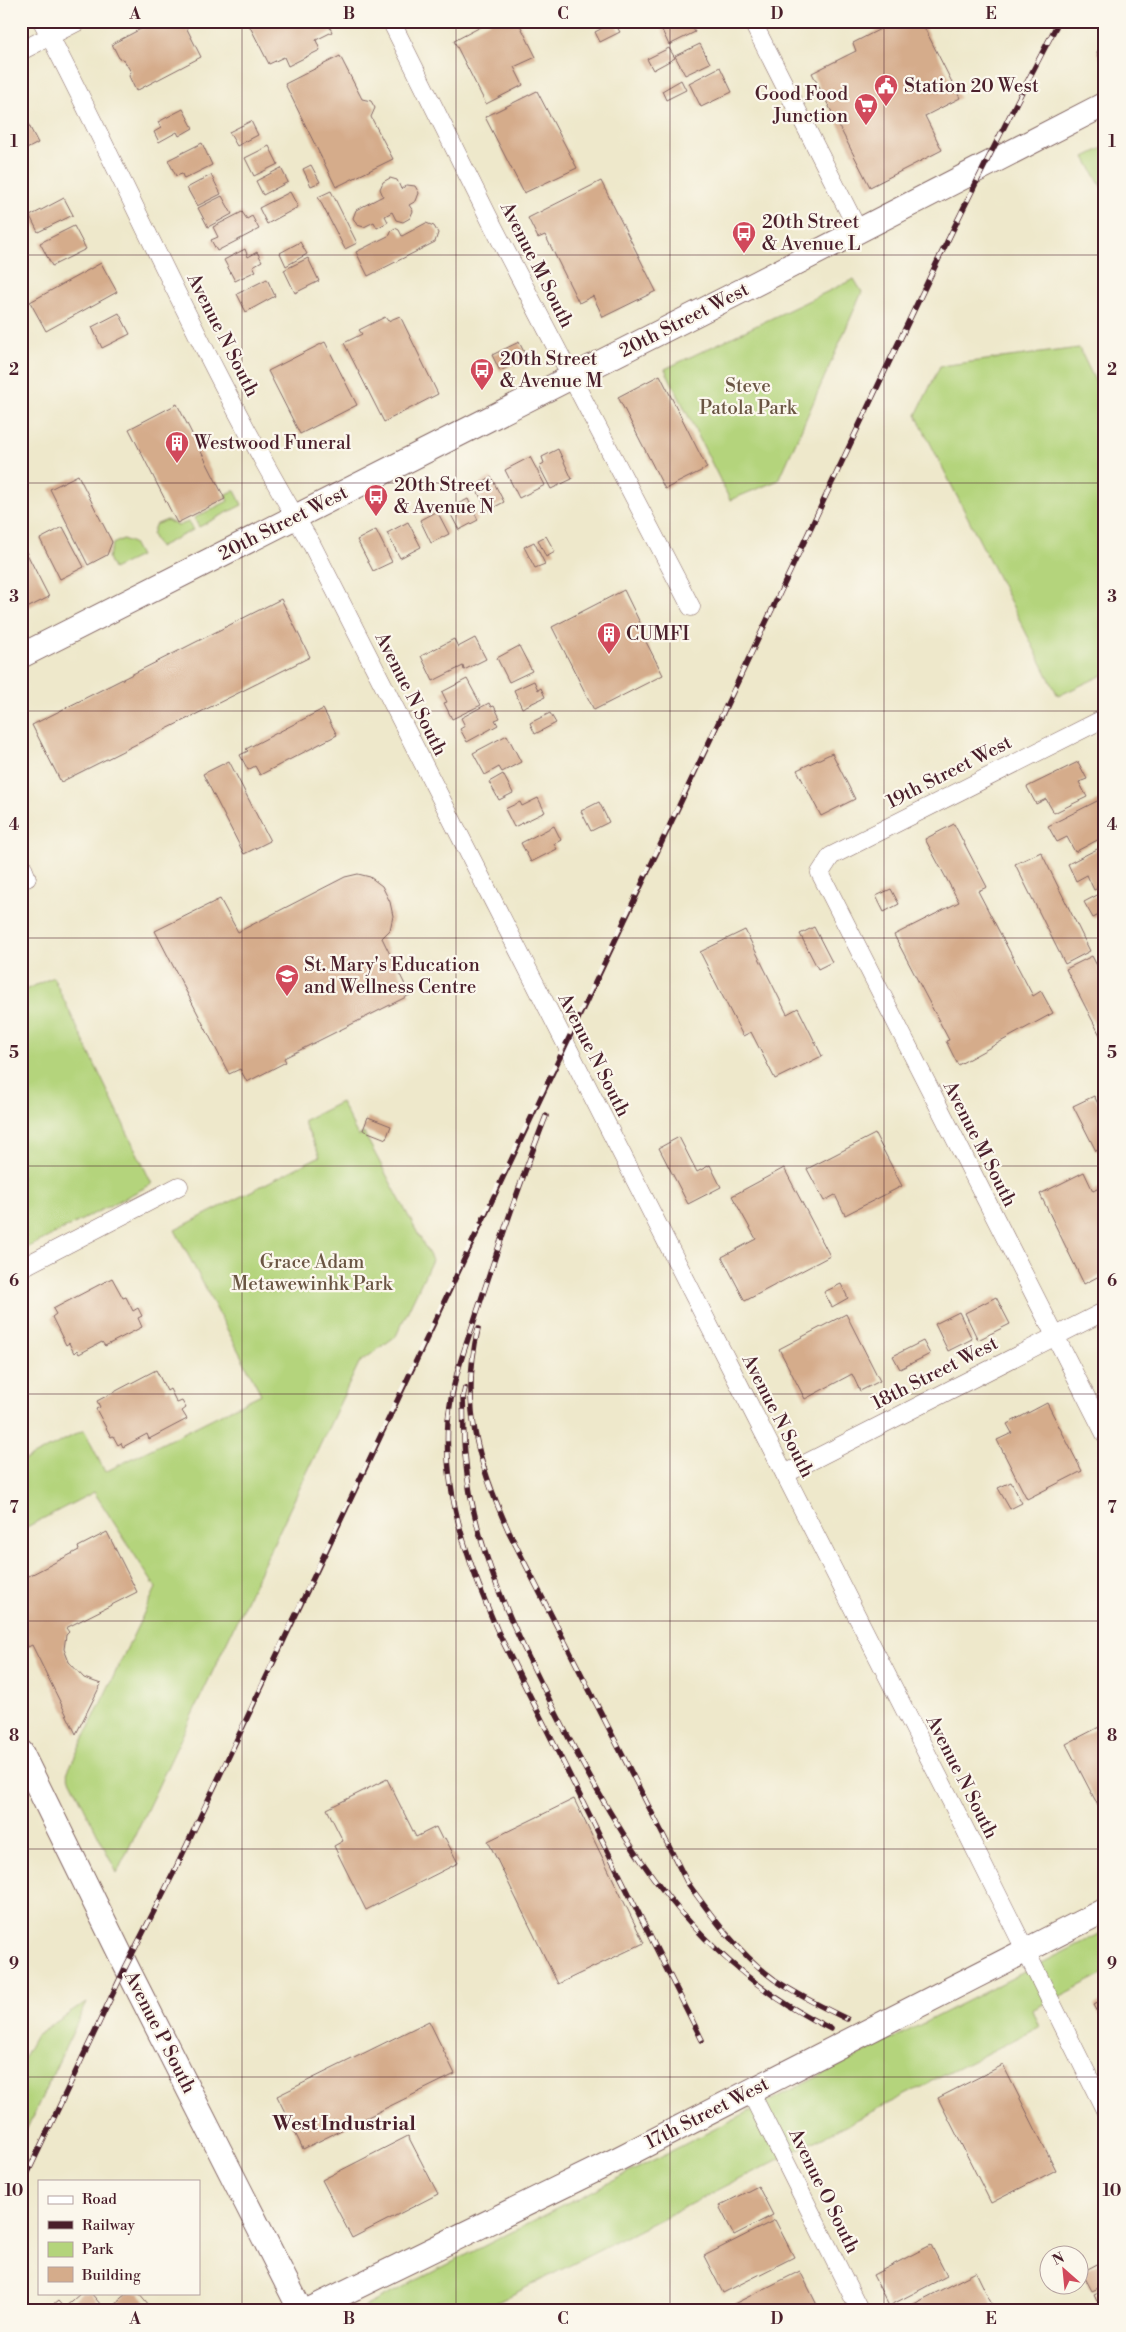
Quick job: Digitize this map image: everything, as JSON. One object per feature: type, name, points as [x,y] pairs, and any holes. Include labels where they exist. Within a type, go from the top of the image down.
[{"type":"main road","name":"20th Street West","points":[[21,656],[1105,104]]},
{"type":"main road","name":"Avenue P South","points":[[21,1752],[126,1966],[301,2311]]},
{"type":"main road","name":"17th Street West","points":[[307,2311],[620,2158],[1105,1910]]},
{"type":"street","name":"Avenue N South","points":[[42,21],[215,367],[278,489],[312,545],[785,1474],[1105,2110]]},
{"type":"street","points":[[21,51],[79,21]]},
{"type":"street","name":"Avenue M South","points":[[391,21],[571,377],[691,607]]},
{"type":"street","points":[[752,21],[858,230]]},
{"type":"street","name":"19th Street West","points":[[820,873],[831,856],[1105,718]]},
{"type":"street","name":"Avenue M South","points":[[820,873],[1105,1434]]},
{"type":"street","points":[[21,1268],[179,1186]]},
{"type":"street","name":"18th Street West","points":[[785,1474],[1054,1335],[1105,1311]]},
{"type":"street","name":"Avenue O South","points":[[750,2091],[860,2311]]},
{"type":"green space","points":[[1105,147],[1105,194],[1085,157]]},
{"type":"green space","name":"Steve Patola Park","points":[[854,279],[862,292],[779,480],[730,500],[665,369]]},
{"type":"green space","points":[[1079,348],[1105,401],[1105,674],[1058,696],[916,415],[940,366]]},
{"type":"green space","points":[[235,490],[242,505],[199,527],[194,518],[228,501],[225,495]]},
{"type":"green space","points":[[167,520],[178,526],[188,522],[193,530],[159,547],[152,535],[155,525]]},
{"type":"green space","points":[[123,539],[133,543],[140,556],[113,569],[108,558],[113,544]]},
{"type":"green space","points":[[53,977],[152,1184],[21,1251],[21,992]]},
{"type":"green space","name":"Grace Adam Metawewinhk Park","points":[[341,1102],[358,1136],[364,1133],[432,1260],[396,1336],[359,1363],[117,1873],[67,1773],[156,1588],[94,1492],[21,1530],[21,1462],[84,1430],[105,1472],[261,1394],[175,1230],[320,1156],[303,1121]]},
{"type":"green space","points":[[1105,1931],[1105,1973],[1032,2010],[1039,2027],[480,2311],[356,2311]]},
{"type":"green space","points":[[87,2002],[21,2141],[21,2062],[36,2035]]},
{"type":"building","points":[[156,21],[183,21],[201,57],[136,91],[129,76],[131,72],[124,60],[119,58],[112,44]]},
{"type":"building","points":[[247,21],[327,21],[332,32],[316,40],[320,50],[288,66],[284,57],[269,64]]},
{"type":"building","points":[[492,21],[518,21],[536,57],[514,67],[523,85],[486,104],[454,41]]},
{"type":"building","points":[[670,21],[697,21],[691,24],[695,32],[669,45],[660,26]]},
{"type":"building","name":"Station 20 West","points":[[896,21],[921,21],[960,98],[925,116],[942,150],[870,187],[812,73],[856,51],[853,43]]},
{"type":"building","points":[[614,22],[620,32],[600,42],[595,32]]},
{"type":"building","points":[[1105,39],[1105,61],[1102,63],[1097,52]]},
{"type":"building","points":[[700,44],[710,63],[685,75],[675,56]]},
{"type":"building","points":[[669,48],[675,58],[653,70],[647,59]]},
{"type":"building","points":[[340,56],[362,99],[371,101],[375,108],[371,117],[393,159],[336,187],[285,84]]},
{"type":"building","points":[[720,67],[732,92],[701,107],[689,83]]},
{"type":"building","points":[[681,80],[686,90],[666,100],[662,91]]},
{"type":"building","points":[[537,91],[577,168],[524,193],[485,117]]},
{"type":"building","points":[[183,109],[193,128],[179,136],[177,132],[159,142],[154,132],[161,128],[158,122]]},
{"type":"building","points":[[21,110],[38,143],[21,152]]},
{"type":"building","points":[[251,121],[258,135],[237,146],[229,132]]},
{"type":"building","points":[[202,143],[212,165],[184,179],[182,174],[176,176],[168,160]]},
{"type":"building","points":[[269,146],[278,164],[254,176],[245,158]]},
{"type":"building","points":[[311,165],[320,182],[311,186],[303,169]]},
{"type":"building","points":[[281,168],[288,182],[263,195],[256,181]]},
{"type":"building","points":[[211,175],[221,194],[197,206],[187,188]]},
{"type":"building","points":[[390,178],[397,180],[401,189],[407,185],[415,186],[419,193],[416,201],[409,205],[413,211],[410,218],[403,222],[396,220],[392,212],[385,216],[388,222],[377,228],[374,222],[364,227],[357,225],[353,218],[356,210],[383,196],[380,189],[383,182]]},
{"type":"building","points":[[601,181],[656,291],[603,317],[593,296],[579,303],[545,235],[538,238],[528,218]]},
{"type":"building","points":[[331,191],[357,243],[345,249],[318,197]]},
{"type":"building","points":[[290,192],[298,207],[267,224],[259,208]]},
{"type":"building","points":[[222,196],[232,214],[208,227],[198,208]]},
{"type":"building","points":[[64,198],[73,215],[38,232],[30,216]]},
{"type":"building","points":[[242,212],[247,219],[252,216],[259,229],[217,251],[211,240],[218,237],[213,227]]},
{"type":"building","points":[[426,223],[434,226],[438,233],[435,242],[368,276],[356,252],[390,235],[391,231],[395,228],[399,230],[402,236]]},
{"type":"building","points":[[74,226],[86,249],[52,266],[40,243]]},
{"type":"building","points":[[300,242],[307,254],[286,266],[280,253]]},
{"type":"building","points":[[245,249],[248,257],[257,252],[262,261],[253,266],[256,271],[235,281],[224,260]]},
{"type":"building","points":[[308,258],[319,281],[295,293],[284,270]]},
{"type":"building","points":[[101,263],[117,292],[46,331],[30,302]]},
{"type":"building","points":[[267,279],[275,296],[246,312],[237,294]]},
{"type":"building","points":[[119,313],[130,334],[102,348],[92,327]]},
{"type":"building","points":[[400,316],[438,394],[384,422],[344,343],[362,334],[359,330],[385,317],[388,321]]},
{"type":"building","points":[[325,342],[357,405],[300,434],[268,371]]},
{"type":"building","points":[[519,342],[527,358],[500,371],[492,355]]},
{"type":"building","points":[[660,375],[707,468],[665,489],[618,397]]},
{"type":"building","name":"Westwood Funeral","points":[[177,404],[225,499],[177,523],[129,429]]},
{"type":"building","points":[[558,449],[572,479],[551,489],[539,466],[544,463],[542,457]]},
{"type":"building","points":[[530,457],[545,485],[519,498],[505,470]]},
{"type":"building","points":[[78,475],[112,542],[107,555],[88,565],[50,489]]},
{"type":"building","points":[[491,477],[504,502],[487,511],[475,486]]},
{"type":"building","points":[[468,499],[478,520],[459,530],[448,509]]},
{"type":"building","points":[[437,511],[449,534],[431,543],[420,520]]},
{"type":"building","points":[[408,522],[421,547],[400,558],[387,533]]},
{"type":"building","points":[[63,527],[84,567],[60,579],[40,539]]},
{"type":"building","points":[[376,530],[392,562],[373,571],[357,540]]},
{"type":"building","points":[[546,536],[555,552],[546,557],[538,540]]},
{"type":"building","points":[[21,542],[49,597],[21,611]]},
{"type":"building","points":[[534,542],[545,564],[535,568],[524,547]]},
{"type":"building","name":"CUMFI","points":[[624,590],[645,633],[642,634],[663,675],[594,710],[552,627]]},
{"type":"building","points":[[281,599],[310,657],[61,782],[32,725]]},
{"type":"building","points":[[475,638],[486,659],[464,670],[463,666],[433,681],[421,656],[454,639],[458,647]]},
{"type":"building","points":[[519,646],[532,671],[509,682],[497,658]]},
{"type":"building","points":[[467,679],[481,705],[452,719],[444,703],[447,702],[442,692]]},
{"type":"building","points":[[534,681],[538,690],[541,688],[545,697],[522,708],[514,690]]},
{"type":"building","points":[[489,703],[491,707],[494,706],[500,718],[495,720],[498,725],[467,742],[460,729],[465,726],[461,718]]},
{"type":"building","points":[[323,709],[337,735],[260,775],[255,766],[248,770],[240,755],[248,751],[246,749]]},
{"type":"building","points":[[550,713],[556,723],[535,734],[530,723]]},
{"type":"building","points":[[507,735],[521,762],[502,772],[499,767],[485,775],[473,753]]},
{"type":"building","points":[[832,753],[855,799],[821,816],[797,770]]},
{"type":"building","points":[[229,761],[270,841],[244,854],[203,774]]},
{"type":"building","points":[[1078,762],[1087,779],[1079,782],[1087,797],[1054,813],[1046,799],[1036,804],[1027,787]]},
{"type":"building","points":[[503,774],[513,793],[499,800],[489,782]]},
{"type":"building","points":[[538,798],[545,812],[514,827],[505,809],[520,802],[522,806]]},
{"type":"building","points":[[1099,800],[1105,811],[1105,818],[1100,820],[1105,829],[1105,836],[1075,852],[1067,837],[1057,842],[1048,826]]},
{"type":"building","points":[[599,802],[609,822],[591,831],[581,811]]},
{"type":"building","points":[[954,824],[987,887],[978,891],[1033,996],[1041,991],[1053,1013],[958,1065],[946,1041],[949,1040],[894,935],[959,902],[925,839]]},
{"type":"building","points":[[554,826],[561,840],[554,844],[557,849],[531,862],[521,843]]},
{"type":"building","points":[[1105,845],[1105,885],[1094,890],[1087,875],[1076,881],[1068,864]]},
{"type":"building","points":[[1041,852],[1090,951],[1065,964],[1015,864]]},
{"type":"building","points":[[358,874],[370,877],[382,886],[390,902],[393,916],[390,930],[382,938],[410,995],[284,1058],[286,1062],[247,1082],[240,1069],[229,1074],[155,931],[220,899],[238,932],[345,877]]},
{"type":"building","points":[[891,889],[899,904],[884,912],[876,896]]},
{"type":"building","points":[[1105,891],[1105,916],[1103,913],[1093,918],[1084,902]]},
{"type":"building","points":[[814,927],[832,962],[818,969],[800,934]]},
{"type":"building","points":[[745,930],[787,1014],[798,1008],[822,1056],[775,1079],[751,1032],[743,1036],[700,952]]},
{"type":"building","points":[[1092,956],[1105,981],[1105,1045],[1066,969]]},
{"type":"building","points":[[1094,1096],[1105,1117],[1105,1146],[1096,1151],[1073,1106]]},
{"type":"building","points":[[368,1117],[391,1126],[386,1139],[363,1130]]},
{"type":"building","points":[[875,1134],[902,1186],[845,1215],[835,1195],[824,1201],[807,1169]]},
{"type":"building","points":[[679,1137],[697,1172],[710,1165],[721,1187],[688,1204],[659,1148]]},
{"type":"building","points":[[784,1168],[830,1256],[745,1301],[722,1257],[756,1239],[732,1196]]},
{"type":"building","points":[[1084,1172],[1093,1191],[1105,1185],[1105,1273],[1084,1284],[1040,1194]]},
{"type":"building","points":[[112,1278],[123,1298],[126,1297],[133,1311],[138,1308],[142,1316],[138,1318],[142,1327],[105,1346],[102,1342],[79,1354],[77,1350],[74,1353],[69,1343],[66,1345],[52,1317],[56,1314],[53,1309]]},
{"type":"building","points":[[841,1284],[848,1298],[832,1307],[824,1292]]},
{"type":"building","points":[[996,1297],[1010,1324],[978,1340],[965,1313]]},
{"type":"building","points":[[959,1312],[972,1339],[948,1351],[935,1324]]},
{"type":"building","points":[[846,1314],[880,1381],[860,1391],[852,1374],[805,1399],[779,1349]]},
{"type":"building","points":[[923,1341],[930,1354],[900,1369],[893,1356]]},
{"type":"building","points":[[156,1370],[167,1391],[170,1389],[177,1403],[182,1401],[186,1408],[182,1411],[187,1419],[149,1439],[147,1434],[123,1447],[121,1443],[118,1445],[113,1436],[111,1437],[96,1409],[100,1407],[97,1401]]},
{"type":"building","points":[[1047,1403],[1082,1471],[1027,1499],[997,1440],[1012,1433],[1007,1424]]},
{"type":"building","points":[[1011,1482],[1022,1503],[1010,1509],[998,1488]]},
{"type":"building","points":[[107,1532],[137,1592],[66,1628],[69,1632],[66,1635],[64,1649],[69,1662],[84,1678],[101,1684],[76,1734],[32,1645],[28,1647],[21,1634],[21,1580],[79,1550],[78,1547]]},
{"type":"building","points":[[1105,1724],[1105,1819],[1066,1744]]},
{"type":"building","points":[[387,1779],[416,1837],[436,1827],[442,1839],[445,1838],[458,1863],[366,1910],[334,1846],[343,1841],[327,1809]]},
{"type":"building","points":[[574,1799],[644,1943],[558,1984],[488,1841]]},
{"type":"building","points":[[1105,1999],[1105,2025],[1094,2005]]},
{"type":"building","points":[[429,2021],[455,2074],[303,2149],[277,2096]]},
{"type":"building","points":[[1003,2065],[1056,2170],[991,2203],[938,2098]]},
{"type":"building","points":[[408,2136],[438,2194],[352,2238],[322,2180]]},
{"type":"building","points":[[758,2186],[773,2215],[734,2235],[719,2206]]},
{"type":"building","points":[[775,2220],[794,2257],[723,2293],[704,2256]]},
{"type":"building","points":[[931,2245],[947,2276],[889,2306],[873,2275]]},
{"type":"building","points":[[1105,2260],[1105,2285],[1092,2291],[1088,2283],[1088,2269]]},
{"type":"building","points":[[800,2271],[820,2311],[730,2311],[728,2307]]},
{"type":"building","points":[[976,2272],[995,2311],[910,2311],[908,2307]]},
{"type":"building","points":[[1105,2289],[1105,2311],[1102,2311],[1094,2294]]},
{"type":"building","points":[[80,2294],[92,2294],[106,2311],[46,2311],[58,2301],[64,2308]]},
{"type":"building","points":[[127,2294],[140,2294],[154,2311],[107,2311]]},
{"type":"railway","points":[[21,2187],[126,1966],[175,1870],[900,339],[978,179],[1059,21]]},
{"type":"railway","points":[[546,1116],[503,1234],[452,1392],[448,1422],[448,1450],[454,1504],[469,1557],[499,1634],[702,2040]]},
{"type":"railway","points":[[478,1329],[471,1383],[472,1408],[475,1433],[481,1457],[498,1507],[687,1882],[727,1935],[762,1970],[792,1991],[847,2019]]},
{"type":"railway","points":[[465,1388],[463,1397],[464,1440],[469,1489],[487,1557],[499,1591],[528,1656],[584,1767],[610,1813],[638,1856],[669,1898],[703,1936],[740,1971],[783,2002],[831,2029]]},
{"type":"place","name":"Station 20 West","points":[[886,107]]},
{"type":"place","name":"Good Food Junction","points":[[866,126]]},
{"type":"place","name":"20th Street & Avenue L","points":[[744,254]]},
{"type":"place","name":"20th Street & Avenue M","points":[[482,391]]},
{"type":"place","name":"Westwood Funeral","points":[[177,464]]},
{"type":"place","name":"20th Street & Avenue N","points":[[376,517]]},
{"type":"place","name":"CUMFI","points":[[609,655]]},
{"type":"place","name":"St. Mary's Education and Wellness Centre","points":[[287,997]]},
{"type":"district","name":"West Industrial","points":[[344,2124]]}]
